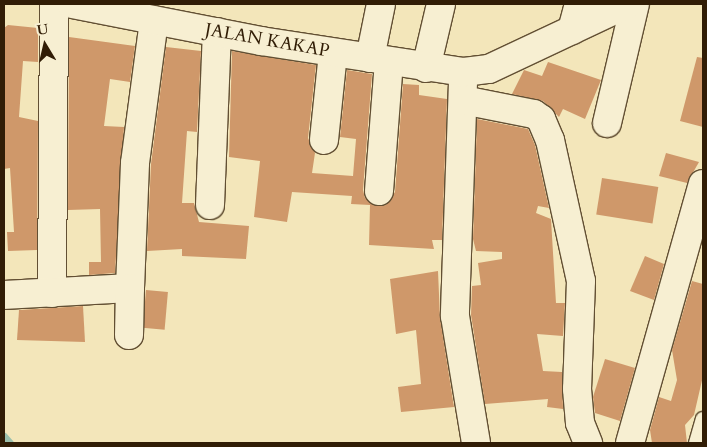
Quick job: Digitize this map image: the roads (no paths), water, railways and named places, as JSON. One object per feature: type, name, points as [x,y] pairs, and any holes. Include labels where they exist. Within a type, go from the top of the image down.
[{"type":"street","points":[[52,293],[54,4]]},
{"type":"street","points":[[379,190],[381,4]]},
{"type":"street","points":[[426,68],[442,4]]},
{"type":"street","points":[[572,30],[579,4]]},
{"type":"street","name":"JALAN KAKAP","points":[[88,5],[154,20],[333,53],[464,72],[489,69],[627,4]]},
{"type":"street","points":[[607,123],[635,4]]},
{"type":"street","points":[[129,335],[135,163],[154,20]]},
{"type":"street","points":[[210,205],[217,32]]},
{"type":"street","points":[[324,140],[333,53]]},
{"type":"street","points":[[464,72],[455,316],[476,443]]},
{"type":"street","points":[[463,100],[534,114],[543,122],[550,140],[581,281],[577,389],[580,423],[588,443]]},
{"type":"street","points":[[630,443],[703,184]]},
{"type":"street","points":[[4,295],[130,288]]},
{"type":"lane","points":[[696,443],[703,419]]},
{"type":"waterway","points":[[4,436],[10,443]]}]
